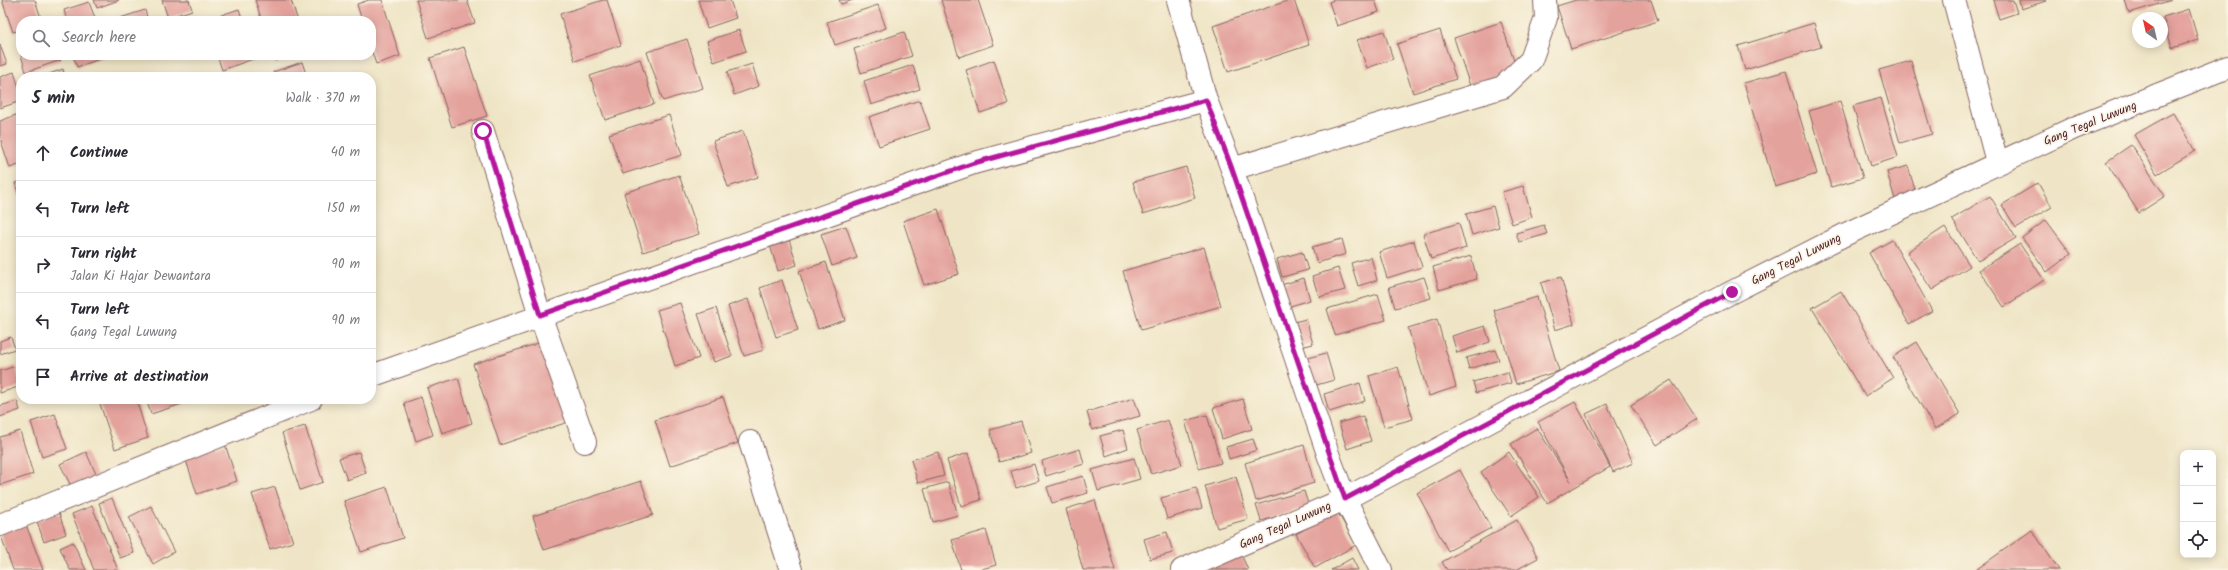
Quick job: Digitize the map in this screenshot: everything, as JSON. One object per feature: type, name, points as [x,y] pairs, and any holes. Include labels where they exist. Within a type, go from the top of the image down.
[{"type":"street","points":[[1178,0],[1206,100],[1232,169],[1345,499],[1381,570]]},
{"type":"street","points":[[1232,169],[1503,87],[1531,60],[1546,18],[1545,0]]},
{"type":"street","points":[[1954,0],[1997,162]]},
{"type":"street","name":"Gang Tegal Luwung","points":[[1182,570],[1345,499],[1732,292],[1997,162],[2074,128],[2228,67]]},
{"type":"street","points":[[376,374],[540,315],[974,163],[1206,100]]},
{"type":"street","points":[[483,131],[540,315],[585,442]]},
{"type":"street","points":[[0,525],[300,404]]},
{"type":"street","points":[[750,442],[791,570]]},
{"type":"building","points":[[2,0],[35,0],[40,16],[16,16],[16,31],[13,32]]},
{"type":"building","points":[[94,0],[119,0],[97,8]]},
{"type":"building","points":[[162,0],[189,0],[192,10],[174,16],[167,16]]},
{"type":"building","points":[[255,0],[291,0],[296,16],[260,16]]},
{"type":"building","points":[[369,0],[382,0],[400,56],[376,64],[375,60],[376,60],[376,16],[361,16],[357,4]]},
{"type":"building","points":[[416,0],[467,0],[475,23],[428,38]]},
{"type":"building","points":[[607,0],[621,45],[575,61],[560,14]]},
{"type":"building","points":[[698,0],[730,0],[736,18],[707,28]]},
{"type":"building","points":[[839,0],[853,0],[841,4]]},
{"type":"building","points":[[941,0],[978,0],[993,45],[959,57]]},
{"type":"building","points":[[1290,0],[1294,0],[1309,45],[1228,72],[1213,26]]},
{"type":"building","points":[[1334,0],[1375,0],[1379,12],[1337,26],[1329,2]]},
{"type":"building","points":[[1576,0],[1651,0],[1658,21],[1571,49],[1557,6]]},
{"type":"building","points":[[1993,0],[2013,0],[2017,13],[1999,19]]},
{"type":"building","points":[[2019,0],[2046,0],[2046,1],[2021,9]]},
{"type":"building","points":[[2125,0],[2172,0],[2132,12],[2129,13]]},
{"type":"building","points":[[89,2],[94,16],[66,16],[64,10]]},
{"type":"building","points":[[878,5],[886,28],[835,45],[827,22]]},
{"type":"building","points":[[239,9],[241,16],[219,16]]},
{"type":"building","points":[[2189,9],[2198,40],[2172,48],[2168,34],[2168,15]]},
{"type":"building","points":[[145,10],[147,16],[126,16]]},
{"type":"building","points":[[1501,22],[1517,70],[1470,86],[1454,38]]},
{"type":"building","points":[[1814,23],[1821,47],[1745,70],[1738,46]]},
{"type":"building","points":[[739,30],[746,51],[714,62],[707,41]]},
{"type":"building","points":[[1440,30],[1456,79],[1413,93],[1397,44]]},
{"type":"building","points":[[1384,31],[1393,59],[1367,68],[1357,40]]},
{"type":"building","points":[[904,32],[912,56],[861,73],[854,49]]},
{"type":"building","points":[[687,39],[703,88],[663,101],[647,52]]},
{"type":"building","points":[[0,45],[7,64],[0,66]]},
{"type":"building","points":[[464,47],[487,116],[452,127],[430,58]]},
{"type":"building","points":[[640,59],[654,104],[605,120],[590,76]]},
{"type":"building","points":[[22,60],[61,60],[26,72]]},
{"type":"building","points":[[75,60],[97,60],[77,67]]},
{"type":"building","points":[[219,60],[250,60],[222,70]]},
{"type":"building","points":[[994,60],[1008,104],[980,113],[966,70]]},
{"type":"building","points":[[1911,61],[1932,134],[1900,143],[1879,70]]},
{"type":"building","points":[[302,62],[305,72],[273,72]]},
{"type":"building","points":[[752,64],[759,86],[734,95],[727,72]]},
{"type":"building","points":[[913,65],[920,89],[871,105],[864,81]]},
{"type":"building","points":[[63,69],[64,72],[55,72]]},
{"type":"building","points":[[1786,71],[1817,174],[1775,187],[1744,83]]},
{"type":"building","points":[[14,72],[16,78],[16,103],[0,108],[0,77]]},
{"type":"building","points":[[1881,98],[1898,157],[1871,166],[1853,106]]},
{"type":"building","points":[[920,100],[930,129],[879,146],[869,117]]},
{"type":"building","points":[[1840,101],[1863,178],[1831,187],[1809,111]]},
{"type":"building","points":[[2173,113],[2195,151],[2157,174],[2134,135]]},
{"type":"building","points":[[16,115],[16,166],[10,168],[0,138],[0,121]]},
{"type":"building","points":[[669,115],[682,155],[623,174],[609,134]]},
{"type":"building","points":[[743,131],[758,177],[728,187],[713,141]]},
{"type":"building","points":[[2131,145],[2165,196],[2139,213],[2106,162]]},
{"type":"building","points":[[1908,166],[1917,197],[1896,203],[1887,172]]},
{"type":"building","points":[[1186,167],[1195,198],[1143,214],[1133,182]]},
{"type":"building","points":[[679,175],[699,234],[643,252],[624,193]]},
{"type":"building","points":[[2038,183],[2052,207],[2016,228],[2002,205]]},
{"type":"building","points":[[1523,186],[1532,217],[1512,224],[1502,192]]},
{"type":"building","points":[[1990,196],[2016,238],[1978,261],[1952,219]]},
{"type":"building","points":[[1493,206],[1499,227],[1472,235],[1466,214]]},
{"type":"building","points":[[938,209],[959,274],[924,285],[903,221]]},
{"type":"building","points":[[2046,220],[2071,254],[2047,272],[2022,238]]},
{"type":"building","points":[[1459,223],[1466,248],[1431,259],[1423,234]]},
{"type":"building","points":[[1544,225],[1547,234],[1519,242],[1516,233]]},
{"type":"building","points":[[846,226],[857,258],[832,266],[821,234]]},
{"type":"building","points":[[1945,227],[1970,266],[1932,290],[1907,252]]},
{"type":"building","points":[[787,233],[797,265],[778,271],[768,239]]},
{"type":"building","points":[[1342,239],[1346,254],[1317,263],[1312,247]]},
{"type":"building","points":[[1892,240],[1932,311],[1909,324],[1869,253]]},
{"type":"building","points":[[1414,241],[1422,267],[1387,278],[1379,252]]},
{"type":"building","points":[[2020,244],[2044,280],[2004,307],[1979,270]]},
{"type":"building","points":[[1204,247],[1221,306],[1141,330],[1123,271]]},
{"type":"building","points":[[1302,252],[1308,270],[1282,277],[1277,259]]},
{"type":"building","points":[[1471,256],[1477,279],[1439,290],[1433,267]]},
{"type":"building","points":[[1371,257],[1377,280],[1358,286],[1351,263]]},
{"type":"building","points":[[826,262],[845,320],[818,329],[799,271]]},
{"type":"building","points":[[1338,268],[1345,290],[1319,297],[1312,276]]},
{"type":"building","points":[[1424,277],[1431,298],[1395,308],[1389,287]]},
{"type":"building","points":[[1561,277],[1574,324],[1555,330],[1541,283]]},
{"type":"building","points":[[1304,278],[1310,300],[1287,307],[1281,285]]},
{"type":"building","points":[[782,280],[798,330],[776,337],[760,288]]},
{"type":"building","points":[[1841,291],[1893,378],[1865,396],[1812,308]]},
{"type":"building","points":[[1378,294],[1386,320],[1335,335],[1327,309]]},
{"type":"building","points":[[1537,297],[1559,371],[1516,384],[1494,310]]},
{"type":"building","points":[[748,299],[764,350],[744,356],[728,306]]},
{"type":"building","points":[[680,303],[699,358],[675,366],[657,310]]},
{"type":"building","points":[[716,308],[732,356],[714,362],[698,314]]},
{"type":"building","points":[[1306,319],[1313,344],[1301,347],[1294,322]]},
{"type":"building","points":[[1437,319],[1456,387],[1429,396],[1408,328]]},
{"type":"building","points":[[1485,326],[1490,342],[1457,353],[1452,336]]},
{"type":"building","points":[[11,337],[15,349],[0,354],[0,341]]},
{"type":"building","points":[[542,342],[568,422],[500,445],[473,364]]},
{"type":"building","points":[[1917,342],[1960,414],[1935,429],[1893,357]]},
{"type":"building","points":[[1495,350],[1499,360],[1469,369],[1466,358]]},
{"type":"building","points":[[1326,353],[1334,380],[1313,386],[1304,359]]},
{"type":"building","points":[[16,366],[16,388],[0,393],[0,371]]},
{"type":"building","points":[[1398,367],[1413,419],[1384,427],[1369,376]]},
{"type":"building","points":[[1508,372],[1511,383],[1476,393],[1473,382]]},
{"type":"building","points":[[458,378],[472,423],[442,433],[427,388]]},
{"type":"building","points":[[1671,380],[1697,419],[1657,445],[1631,405]]},
{"type":"building","points":[[1360,383],[1365,401],[1329,412],[1324,394]]},
{"type":"building","points":[[421,397],[433,435],[416,441],[404,403]]},
{"type":"building","points":[[723,397],[738,443],[670,466],[655,420]]},
{"type":"building","points":[[1134,398],[1140,416],[1092,430],[1087,412]]},
{"type":"building","points":[[1243,399],[1252,429],[1222,439],[1213,408]]},
{"type":"building","points":[[16,401],[20,410],[0,417],[0,406]]},
{"type":"building","points":[[1575,402],[1610,467],[1547,503],[1511,444],[1537,428],[1571,482],[1538,422]]},
{"type":"building","points":[[100,404],[138,404],[148,438],[115,449]]},
{"type":"building","points":[[148,404],[182,404],[151,414]]},
{"type":"building","points":[[1607,404],[1633,463],[1613,472],[1586,414]]},
{"type":"building","points":[[55,414],[67,449],[42,457],[31,422]]},
{"type":"building","points":[[1207,415],[1221,463],[1199,469],[1185,421]]},
{"type":"building","points":[[1363,416],[1371,441],[1347,449],[1339,423]]},
{"type":"building","points":[[1168,420],[1182,465],[1151,474],[1137,430]]},
{"type":"building","points":[[1021,421],[1031,453],[999,462],[990,430]]},
{"type":"building","points":[[305,426],[323,482],[300,490],[282,433]]},
{"type":"building","points":[[1123,430],[1128,448],[1106,456],[1100,436]]},
{"type":"building","points":[[20,431],[33,474],[0,485],[0,437]]},
{"type":"building","points":[[1253,439],[1257,450],[1229,459],[1226,447]]},
{"type":"building","points":[[225,444],[237,481],[197,494],[185,457]]},
{"type":"building","points":[[1304,445],[1314,483],[1256,501],[1245,463]]},
{"type":"building","points":[[1080,449],[1084,464],[1046,476],[1042,461]]},
{"type":"building","points":[[86,452],[97,476],[72,488],[60,464]]},
{"type":"building","points":[[359,452],[366,473],[347,480],[339,458]]},
{"type":"building","points":[[938,452],[944,476],[918,483],[911,460]]},
{"type":"building","points":[[1509,452],[1539,497],[1511,516],[1481,472]]},
{"type":"building","points":[[968,453],[981,500],[961,506],[947,460]]},
{"type":"building","points":[[1134,458],[1140,479],[1098,491],[1092,470]]},
{"type":"building","points":[[1034,464],[1039,481],[1016,488],[1011,471]]},
{"type":"building","points":[[1460,470],[1491,528],[1448,551],[1417,493]]},
{"type":"building","points":[[1083,476],[1088,493],[1052,503],[1047,487]]},
{"type":"building","points":[[1236,477],[1248,519],[1217,528],[1205,486]]},
{"type":"building","points":[[641,481],[653,515],[544,550],[533,516]]},
{"type":"building","points":[[948,482],[958,515],[933,522],[924,489]]},
{"type":"building","points":[[275,487],[293,542],[270,549],[252,494]]},
{"type":"building","points":[[387,487],[403,538],[361,552],[344,501]]},
{"type":"building","points":[[1196,488],[1202,508],[1167,519],[1161,498]]},
{"type":"building","points":[[1304,491],[1309,507],[1261,521],[1256,505]]},
{"type":"building","points":[[112,498],[134,553],[120,558],[99,503]]},
{"type":"building","points":[[1095,500],[1115,570],[1083,570],[1066,509]]},
{"type":"building","points":[[92,506],[118,570],[94,570],[72,514]]},
{"type":"building","points":[[151,506],[174,552],[153,564],[129,517]]},
{"type":"building","points":[[1337,511],[1356,545],[1315,568],[1296,534]]},
{"type":"building","points":[[59,513],[66,534],[44,542],[37,521]]},
{"type":"building","points":[[1517,520],[1538,558],[1516,570],[1447,570],[1442,562]]},
{"type":"building","points":[[25,522],[43,570],[13,570],[0,533]]},
{"type":"building","points":[[986,530],[996,565],[978,570],[961,570],[952,540]]},
{"type":"building","points":[[2032,530],[2059,570],[1977,569]]},
{"type":"building","points":[[1167,532],[1173,553],[1150,559],[1144,539]]},
{"type":"building","points":[[73,542],[86,570],[70,570],[60,548]]},
{"type":"building","points":[[1241,554],[1248,570],[1206,570]]},
{"type":"building","points":[[1352,558],[1358,570],[1331,570]]},
{"type":"route","points":[[483,131],[540,315],[974,163],[1206,100],[1232,169],[1328,454],[1345,499],[1732,292]]}]
